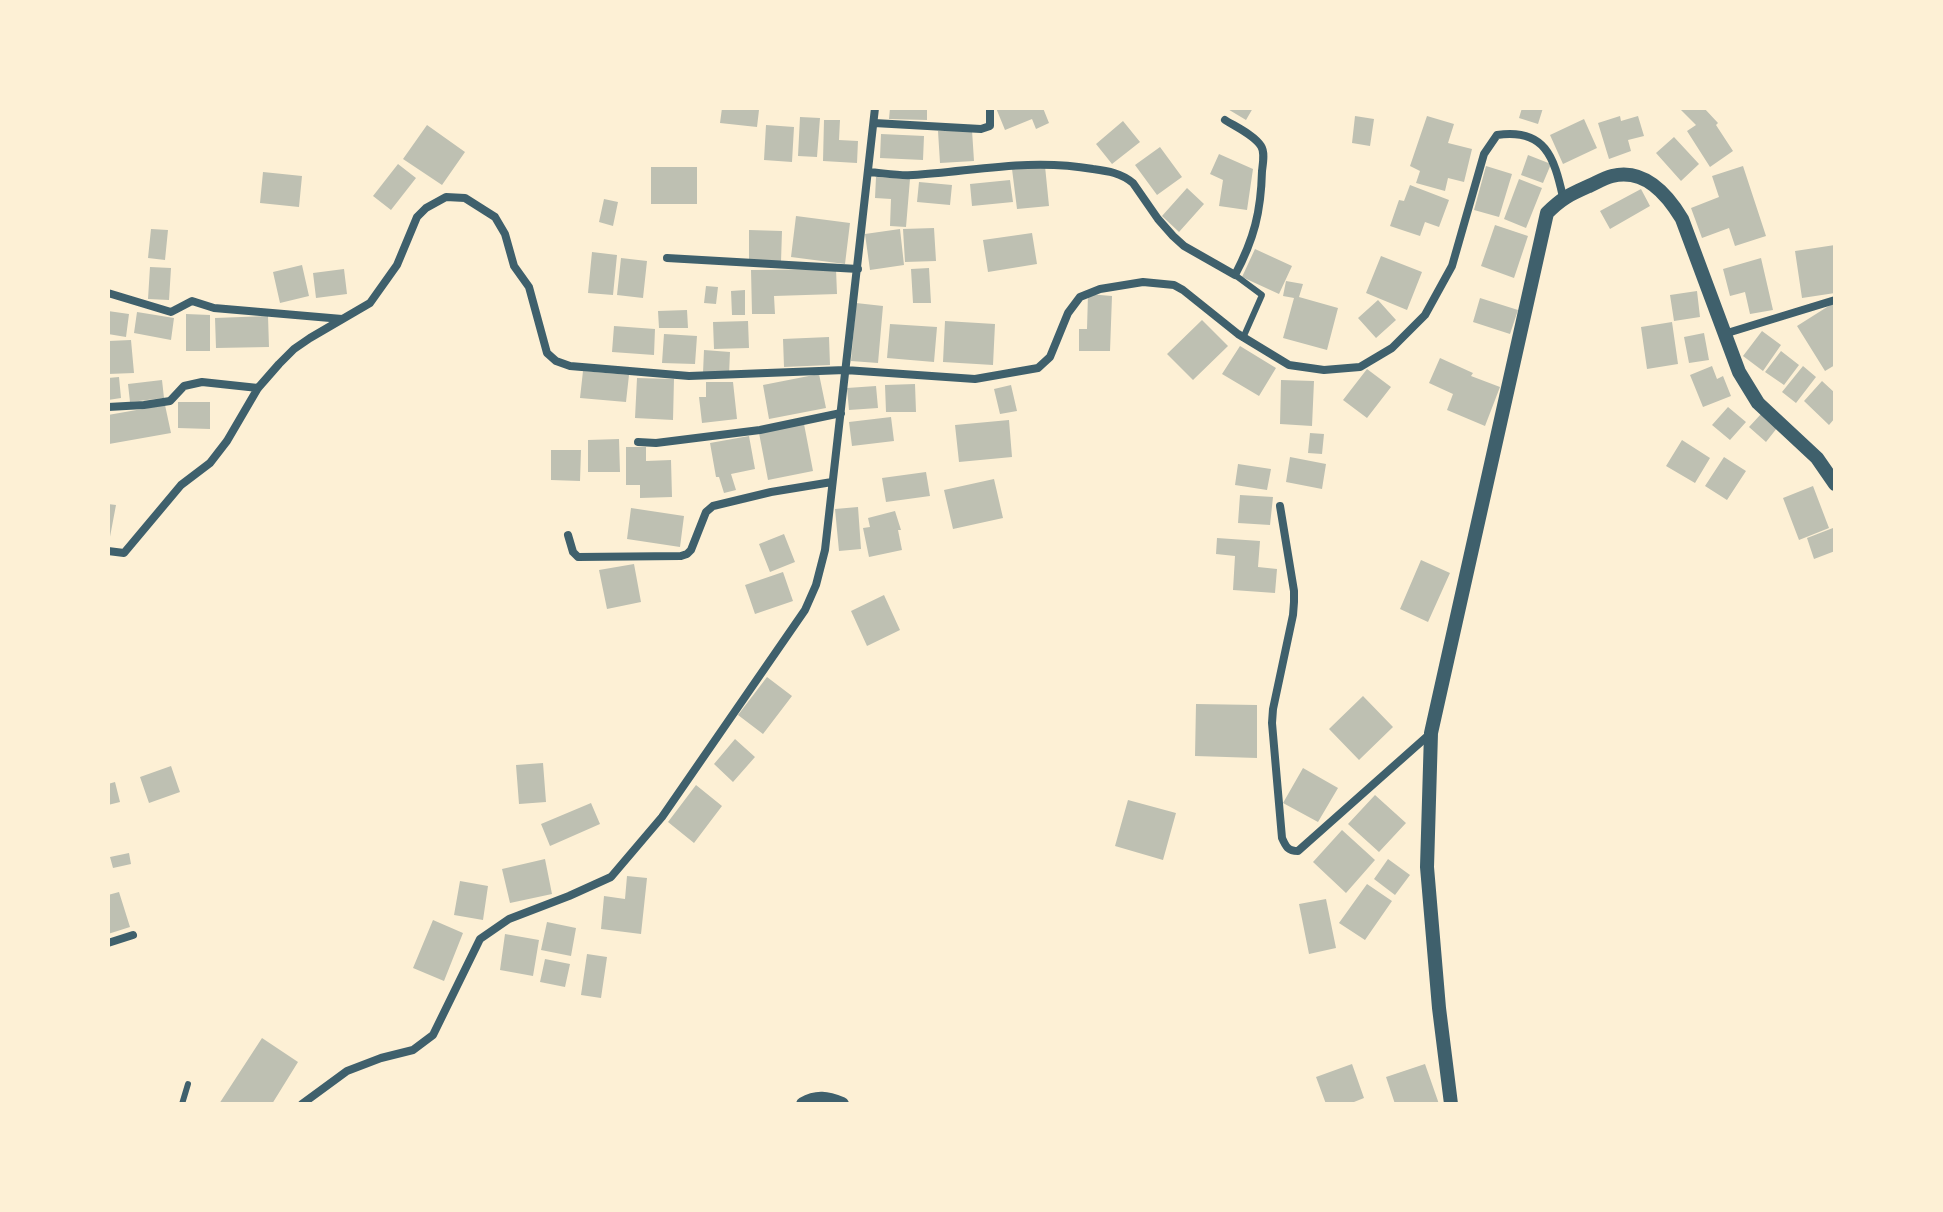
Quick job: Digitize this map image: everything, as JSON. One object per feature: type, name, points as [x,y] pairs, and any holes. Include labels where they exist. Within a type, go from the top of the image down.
[{"type":"street","points":[[302,1104],[347,1071],[413,1050],[433,1035],[480,939],[509,919],[611,877],[662,817],[805,610],[816,585],[825,550],[875,108]]},
{"type":"street","points":[[874,123],[981,129],[990,126],[990,108]]},
{"type":"street","points":[[869,172],[910,176],[996,166],[1058,164],[1114,172],[1133,183],[1166,229],[1184,246],[1235,275],[1256,228],[1263,155],[1260,145],[1225,120]]},
{"type":"street","points":[[108,551],[124,553],[181,485],[210,463],[227,441],[258,388],[294,349],[370,303],[397,265],[417,217],[446,197],[465,198],[495,217],[505,234],[514,266],[529,287],[547,353],[556,361],[570,366],[689,376],[845,370],[975,379],[1038,368],[1050,357],[1068,313],[1080,297],[1100,289],[1143,282],[1174,285],[1243,338],[1289,365],[1324,370],[1360,367],[1392,348],[1425,315],[1452,266],[1484,154],[1497,135],[1510,133],[1529,136],[1546,148],[1558,171],[1563,197]]},
{"type":"street","points":[[1451,1104],[1427,867],[1431,733],[1547,213],[1563,197],[1613,176],[1638,177],[1669,198],[1682,219],[1739,372],[1758,403],[1817,458],[1835,484]]},
{"type":"street","points":[[667,258],[858,269]]},
{"type":"street","points":[[108,293],[171,312],[192,301],[214,308],[342,319]]},
{"type":"street","points":[[1724,334],[1835,300]]},
{"type":"street","points":[[108,407],[170,401],[184,386],[202,382],[258,388]]},
{"type":"street","points":[[638,442],[656,443],[760,430],[841,413]]},
{"type":"street","points":[[568,535],[573,552],[578,557],[681,556],[691,550],[706,512],[713,506],[832,482]]},
{"type":"street","points":[[1280,506],[1294,591],[1293,615],[1272,723],[1282,838],[1286,847],[1298,851],[1431,733]]},
{"type":"street","points":[[108,943],[133,935]]},
{"type":"street","points":[[808,1101],[833,1100],[842,1104]]},
{"type":"lane","points":[[1235,275],[1262,295],[1243,338]]},
{"type":"lane","points":[[182,1104],[188,1084]]},
{"type":"building","points":[[722,108],[759,110],[757,127],[720,123]]},
{"type":"building","points":[[890,108],[927,108],[927,120],[889,119]]},
{"type":"building","points":[[996,108],[1043,108],[1049,123],[1036,129],[1032,119],[1005,130]]},
{"type":"building","points":[[1226,108],[1253,108],[1246,120]]},
{"type":"building","points":[[1522,108],[1543,108],[1538,124],[1519,118]]},
{"type":"building","points":[[1679,108],[1704,108],[1718,123],[1716,125],[1733,151],[1710,167],[1687,131],[1696,125]]},
{"type":"building","points":[[1355,116],[1374,119],[1370,146],[1352,143]]},
{"type":"building","points":[[1427,116],[1454,124],[1448,143],[1472,149],[1464,182],[1448,178],[1445,191],[1416,183],[1420,171],[1410,166]]},
{"type":"building","points":[[1620,116],[1621,121],[1638,116],[1644,136],[1628,140],[1631,151],[1609,159],[1598,123]]},
{"type":"building","points":[[800,117],[820,118],[817,157],[798,156]]},
{"type":"building","points":[[1584,119],[1597,148],[1563,164],[1550,135]]},
{"type":"building","points":[[824,120],[840,120],[839,140],[858,141],[857,163],[823,161]]},
{"type":"building","points":[[1123,121],[1140,142],[1112,164],[1096,144]]},
{"type":"building","points":[[427,125],[465,152],[442,185],[403,159]]},
{"type":"building","points":[[766,125],[794,127],[792,162],[764,160]]},
{"type":"building","points":[[972,130],[974,161],[940,163],[938,131]]},
{"type":"building","points":[[881,134],[924,136],[923,160],[880,158]]},
{"type":"building","points":[[1674,137],[1699,164],[1681,181],[1656,153]]},
{"type":"building","points":[[1160,147],[1182,177],[1157,195],[1135,165]]},
{"type":"building","points":[[1219,154],[1253,169],[1247,210],[1219,206],[1223,180],[1210,174]]},
{"type":"building","points":[[1528,155],[1551,164],[1543,183],[1521,175]]},
{"type":"building","points":[[398,164],[416,178],[391,210],[373,196]]},
{"type":"building","points":[[1045,166],[1049,206],[1017,209],[1012,169]]},
{"type":"building","points":[[1486,166],[1512,174],[1499,217],[1474,210]]},
{"type":"building","points":[[1743,166],[1766,236],[1735,246],[1729,228],[1702,238],[1691,208],[1719,197],[1712,176]]},
{"type":"building","points":[[651,167],[697,167],[697,204],[651,204]]},
{"type":"building","points":[[263,172],[302,176],[299,207],[260,203]]},
{"type":"building","points":[[876,177],[910,179],[906,227],[890,226],[891,199],[875,198]]},
{"type":"building","points":[[1519,179],[1542,188],[1526,228],[1504,219]]},
{"type":"building","points":[[1010,180],[1013,202],[972,206],[970,184]]},
{"type":"building","points":[[919,182],[952,185],[950,205],[917,202]]},
{"type":"building","points":[[1410,185],[1449,200],[1439,227],[1425,222],[1420,236],[1390,226],[1399,200],[1404,201]]},
{"type":"building","points":[[1187,188],[1204,204],[1179,232],[1162,216]]},
{"type":"building","points":[[1641,189],[1650,206],[1610,229],[1600,211]]},
{"type":"building","points":[[604,199],[618,202],[613,226],[599,222]]},
{"type":"building","points":[[796,216],[850,223],[845,264],[791,257]]},
{"type":"building","points":[[1495,225],[1528,236],[1514,278],[1481,266]]},
{"type":"building","points":[[934,228],[936,261],[905,262],[903,229]]},
{"type":"building","points":[[151,229],[168,230],[165,260],[148,258]]},
{"type":"building","points":[[900,229],[904,265],[870,270],[865,234]]},
{"type":"building","points":[[749,230],[782,231],[781,262],[749,261]]},
{"type":"building","points":[[1032,233],[1037,264],[988,272],[983,240]]},
{"type":"building","points":[[1835,245],[1835,293],[1802,298],[1795,251]]},
{"type":"building","points":[[1255,249],[1292,266],[1279,294],[1242,277]]},
{"type":"building","points":[[592,252],[617,255],[613,295],[588,293]]},
{"type":"building","points":[[1381,256],[1422,272],[1407,310],[1366,293]]},
{"type":"building","points":[[621,258],[647,261],[643,298],[617,295]]},
{"type":"building","points":[[1761,258],[1773,310],[1750,314],[1745,292],[1730,296],[1723,269]]},
{"type":"building","points":[[302,265],[309,296],[280,303],[273,272]]},
{"type":"building","points":[[150,267],[171,268],[169,300],[148,299]]},
{"type":"building","points":[[929,268],[931,303],[913,303],[911,269]]},
{"type":"building","points":[[344,269],[347,294],[316,298],[313,273]]},
{"type":"building","points":[[836,269],[837,294],[774,296],[775,314],[752,314],[751,270]]},
{"type":"building","points":[[1286,281],[1303,284],[1299,297],[1338,308],[1327,350],[1283,338],[1294,298],[1283,296]]},
{"type":"building","points":[[706,286],[718,287],[716,304],[704,303]]},
{"type":"building","points":[[745,290],[745,315],[732,315],[731,291]]},
{"type":"building","points":[[1697,291],[1700,317],[1674,321],[1670,295]]},
{"type":"building","points":[[1088,294],[1112,296],[1110,351],[1079,351],[1079,329],[1087,329]]},
{"type":"building","points":[[1480,298],[1518,310],[1510,334],[1473,322]]},
{"type":"building","points":[[1378,300],[1396,320],[1376,338],[1358,318]]},
{"type":"building","points":[[1835,302],[1835,365],[1825,371],[1797,326]]},
{"type":"building","points":[[856,303],[883,306],[878,363],[851,361]]},
{"type":"building","points":[[687,310],[688,328],[659,328],[658,311]]},
{"type":"building","points":[[108,311],[129,314],[126,337],[108,334]]},
{"type":"building","points":[[137,312],[174,318],[171,340],[134,333]]},
{"type":"building","points":[[186,314],[210,315],[210,351],[186,351]]},
{"type":"building","points":[[268,316],[269,347],[216,348],[215,318]]},
{"type":"building","points":[[1202,320],[1228,346],[1193,380],[1167,354]]},
{"type":"building","points":[[748,321],[749,348],[714,349],[713,322]]},
{"type":"building","points":[[945,321],[995,324],[993,365],[943,362]]},
{"type":"building","points":[[1672,322],[1678,364],[1647,369],[1641,327]]},
{"type":"building","points":[[890,324],[937,327],[934,362],[887,358]]},
{"type":"building","points":[[614,326],[655,329],[654,355],[612,352]]},
{"type":"building","points":[[1762,331],[1781,345],[1763,371],[1743,356]]},
{"type":"building","points":[[1704,333],[1709,360],[1689,363],[1684,337]]},
{"type":"building","points":[[664,334],[697,336],[695,364],[662,363]]},
{"type":"building","points":[[829,337],[830,365],[784,367],[783,339]]},
{"type":"building","points":[[131,340],[134,373],[108,374],[108,341]]},
{"type":"building","points":[[1240,346],[1276,368],[1259,396],[1222,374]]},
{"type":"building","points":[[704,350],[730,352],[729,375],[703,373]]},
{"type":"building","points":[[1781,351],[1799,365],[1784,385],[1765,372]]},
{"type":"building","points":[[1440,358],[1473,373],[1471,376],[1500,387],[1485,426],[1447,410],[1453,394],[1429,383]]},
{"type":"building","points":[[1712,366],[1717,379],[1723,376],[1731,396],[1703,407],[1690,375]]},
{"type":"building","points":[[1803,366],[1816,377],[1796,403],[1782,392]]},
{"type":"building","points":[[1367,369],[1391,387],[1367,418],[1343,400]]},
{"type":"building","points":[[583,371],[629,375],[626,402],[580,398]]},
{"type":"building","points":[[819,374],[826,408],[769,419],[763,385]]},
{"type":"building","points":[[119,377],[121,398],[108,400],[108,378]]},
{"type":"building","points":[[637,378],[674,379],[673,420],[635,418]]},
{"type":"building","points":[[162,380],[164,398],[130,402],[128,384]]},
{"type":"building","points":[[1281,380],[1314,381],[1312,426],[1280,424]]},
{"type":"building","points":[[1822,381],[1835,393],[1835,418],[1829,425],[1804,401]]},
{"type":"building","points":[[706,382],[733,382],[737,419],[702,423],[699,397],[706,397]]},
{"type":"building","points":[[915,384],[916,412],[886,412],[885,385]]},
{"type":"building","points":[[1011,385],[1017,411],[1000,414],[994,389]]},
{"type":"building","points":[[876,386],[878,408],[849,410],[847,388]]},
{"type":"building","points":[[178,402],[210,402],[210,429],[178,428]]},
{"type":"building","points":[[165,405],[171,433],[109,444],[108,415]]},
{"type":"building","points":[[1728,407],[1746,422],[1730,440],[1712,425]]},
{"type":"building","points":[[1761,414],[1777,428],[1766,442],[1749,427]]},
{"type":"building","points":[[891,417],[894,441],[852,446],[849,422]]},
{"type":"building","points":[[1009,420],[1012,457],[959,462],[955,425]]},
{"type":"building","points":[[804,424],[813,471],[768,480],[759,433]]},
{"type":"building","points":[[1310,433],[1324,434],[1322,454],[1308,453]]},
{"type":"building","points":[[749,436],[755,469],[731,474],[736,490],[724,493],[719,477],[716,477],[710,443]]},
{"type":"building","points":[[619,439],[620,472],[588,472],[588,440]]},
{"type":"building","points":[[1682,440],[1710,458],[1695,483],[1666,466]]},
{"type":"building","points":[[626,447],[646,447],[646,461],[671,460],[672,497],[640,498],[640,485],[626,485]]},
{"type":"building","points":[[551,450],[581,450],[580,481],[551,480]]},
{"type":"building","points":[[1290,457],[1326,464],[1322,489],[1286,482]]},
{"type":"building","points":[[1724,457],[1746,471],[1727,500],[1705,486]]},
{"type":"building","points":[[1238,464],[1271,469],[1267,490],[1235,485]]},
{"type":"building","points":[[926,472],[930,496],[886,502],[882,478]]},
{"type":"building","points":[[994,479],[1003,518],[953,529],[944,490]]},
{"type":"building","points":[[1813,486],[1829,528],[1799,540],[1783,498]]},
{"type":"building","points":[[1240,495],[1273,497],[1270,525],[1238,523]]},
{"type":"building","points":[[108,504],[116,505],[109,542],[108,542]]},
{"type":"building","points":[[858,507],[861,549],[839,551],[835,509]]},
{"type":"building","points":[[631,508],[684,516],[680,547],[627,539]]},
{"type":"building","points":[[895,511],[901,530],[898,530],[902,550],[869,557],[863,528],[870,527],[868,518]]},
{"type":"building","points":[[1833,528],[1835,551],[1814,559],[1807,538]]},
{"type":"building","points":[[784,534],[795,562],[770,572],[759,544]]},
{"type":"building","points":[[1217,538],[1260,541],[1258,567],[1277,569],[1275,593],[1233,590],[1235,556],[1216,554]]},
{"type":"building","points":[[1421,560],[1450,573],[1428,622],[1400,609]]},
{"type":"building","points":[[634,564],[641,602],[607,609],[599,570]]},
{"type":"building","points":[[783,572],[793,601],[755,614],[745,585]]},
{"type":"building","points":[[884,595],[900,630],[867,646],[851,611]]},
{"type":"building","points":[[767,677],[792,696],[763,734],[738,715]]},
{"type":"building","points":[[1363,696],[1393,727],[1359,760],[1329,729]]},
{"type":"building","points":[[1196,704],[1257,705],[1257,758],[1195,756]]},
{"type":"building","points":[[735,739],[755,757],[733,782],[714,764]]},
{"type":"building","points":[[543,763],[546,802],[519,804],[516,765]]},
{"type":"building","points":[[171,766],[180,792],[149,803],[140,777]]},
{"type":"building","points":[[1303,768],[1338,788],[1318,822],[1283,803]]},
{"type":"building","points":[[115,782],[120,802],[108,805],[108,784]]},
{"type":"building","points":[[696,785],[722,806],[694,843],[668,822]]},
{"type":"building","points":[[1375,795],[1406,823],[1379,852],[1348,824]]},
{"type":"building","points":[[1128,800],[1176,813],[1163,860],[1115,846]]},
{"type":"building","points":[[591,803],[600,824],[550,846],[541,824]]},
{"type":"building","points":[[1342,830],[1375,860],[1346,893],[1313,862]]},
{"type":"building","points":[[129,853],[131,864],[113,868],[110,857]]},
{"type":"building","points":[[545,859],[552,894],[510,903],[502,869]]},
{"type":"building","points":[[1388,859],[1410,875],[1395,895],[1374,879]]},
{"type":"building","points":[[627,876],[647,878],[641,934],[601,929],[604,896],[625,899]]},
{"type":"building","points":[[460,881],[488,886],[483,920],[454,915]]},
{"type":"building","points":[[1367,884],[1392,901],[1365,940],[1339,923]]},
{"type":"building","points":[[119,892],[130,927],[108,934],[108,895]]},
{"type":"building","points":[[1326,899],[1336,948],[1309,954],[1299,904]]},
{"type":"building","points":[[433,920],[463,933],[444,981],[413,968]]},
{"type":"building","points":[[547,922],[576,928],[571,956],[541,950]]},
{"type":"building","points":[[505,934],[539,940],[533,976],[500,970]]},
{"type":"building","points":[[587,954],[607,957],[601,998],[581,995]]},
{"type":"building","points":[[545,959],[570,964],[565,987],[540,982]]},
{"type":"building","points":[[262,1038],[298,1062],[272,1104],[219,1104]]},
{"type":"building","points":[[1352,1064],[1364,1098],[1349,1104],[1326,1104],[1316,1077]]},
{"type":"building","points":[[1425,1064],[1439,1104],[1395,1104],[1386,1077]]}]
